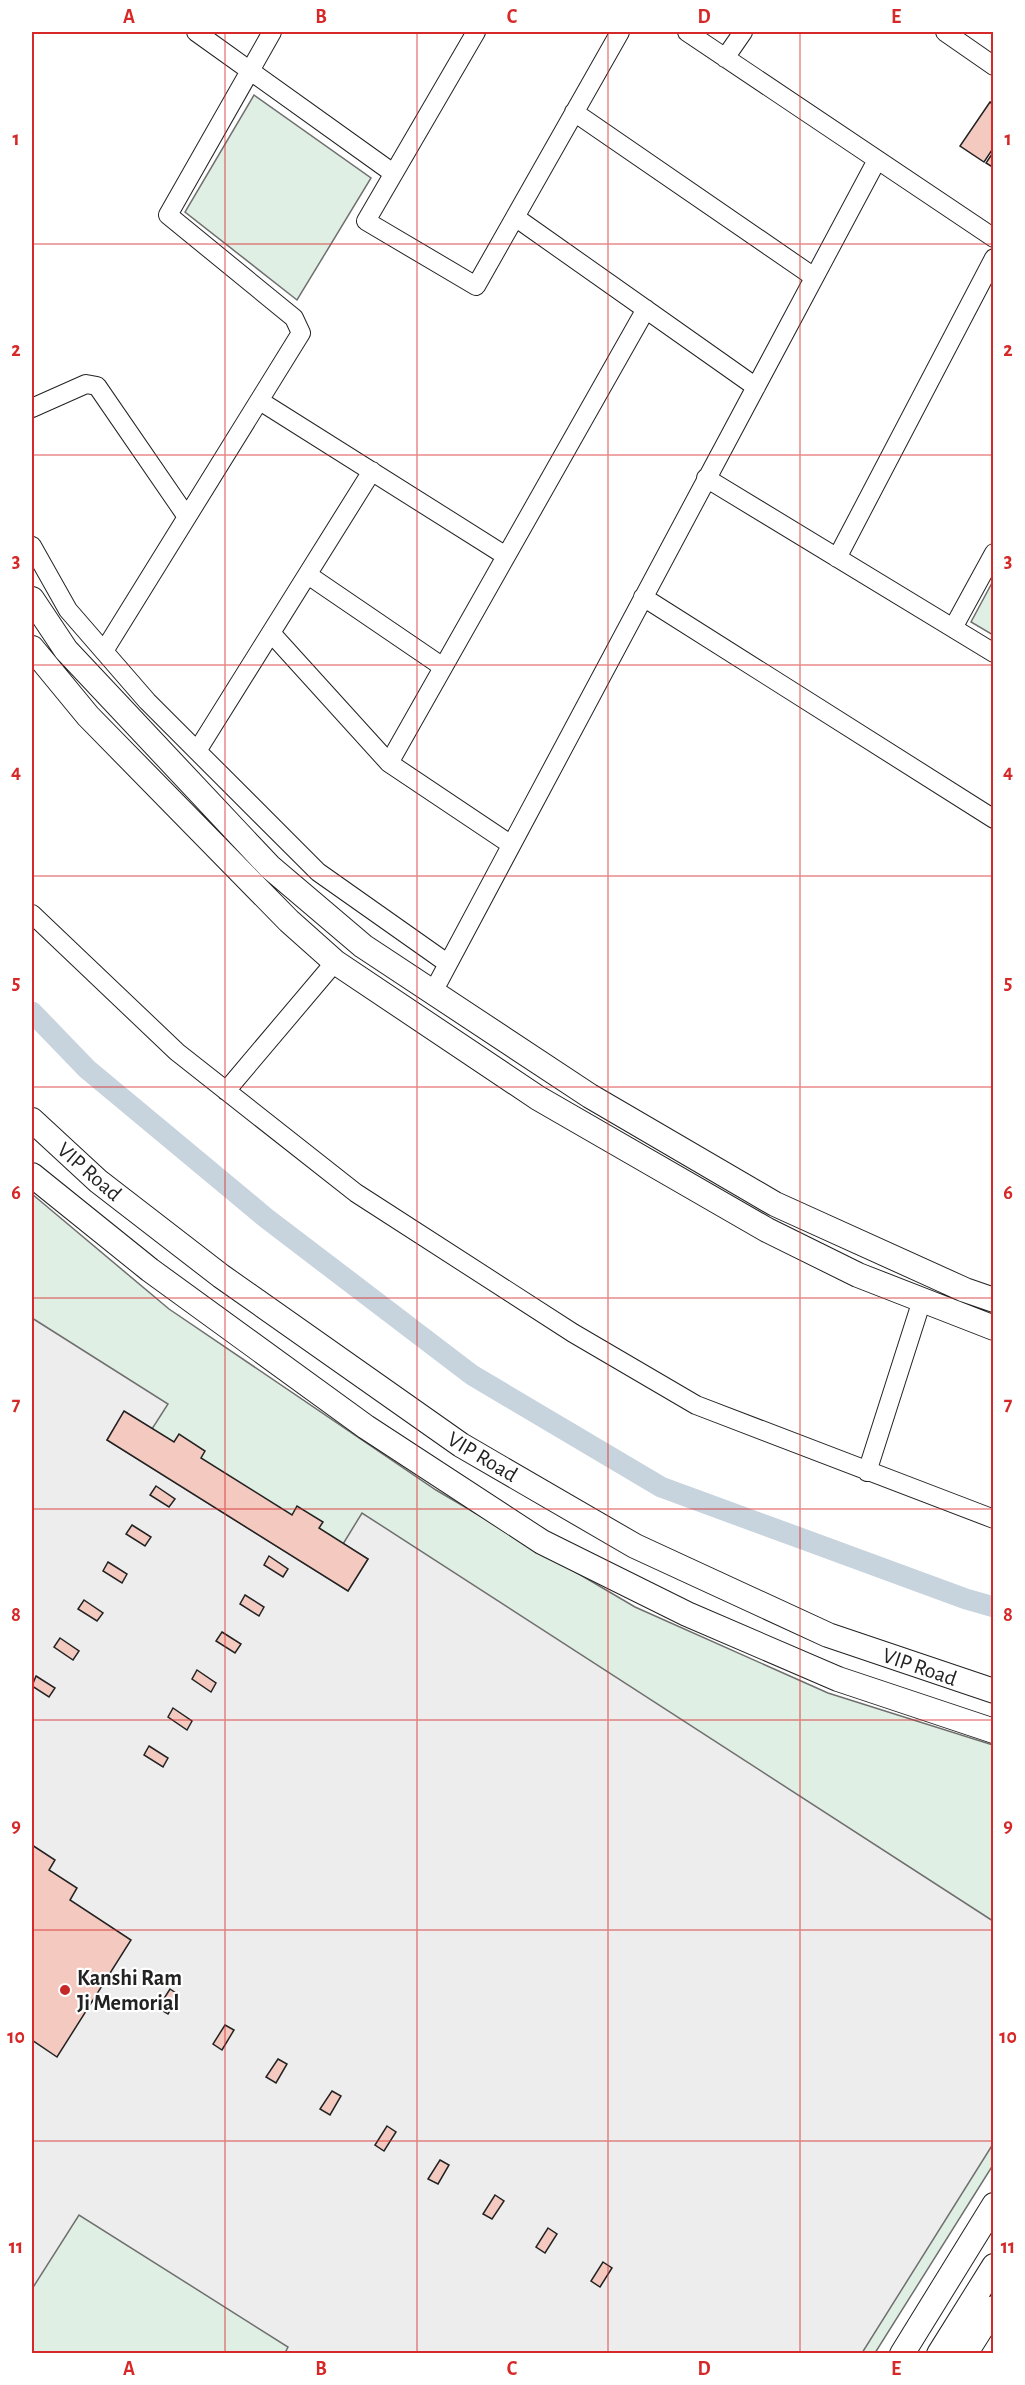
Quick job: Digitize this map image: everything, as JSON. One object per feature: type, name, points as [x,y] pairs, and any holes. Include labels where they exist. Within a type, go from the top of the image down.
[{"type":"street","points":[[196,32],[393,173]]},
{"type":"street","points":[[104,651],[301,333],[294,318],[168,215],[272,32]]},
{"type":"street","points":[[476,32],[366,221],[476,286],[620,32]]},
{"type":"street","points":[[687,32],[993,238]]},
{"type":"street","points":[[725,57],[743,32]]},
{"type":"street","points":[[945,32],[967,39],[993,66]]},
{"type":"street","points":[[574,112],[814,276]]},
{"type":"street","points":[[433,992],[877,160]]},
{"type":"street","points":[[515,217],[756,387]]},
{"type":"street","points":[[837,558],[993,258]]},
{"type":"street","points":[[389,763],[646,309]]},
{"type":"street","points":[[32,408],[86,384],[97,386],[188,517]]},
{"type":"street","points":[[260,401],[506,556]]},
{"type":"street","points":[[197,751],[372,471]]},
{"type":"street","points":[[706,478],[993,652]]},
{"type":"street","points":[[32,546],[68,610],[147,701],[318,872],[447,963]]},
{"type":"street","points":[[953,628],[993,554]]},
{"type":"street","points":[[308,575],[443,667]]},
{"type":"street","points":[[643,597],[993,819]]},
{"type":"street","points":[[32,599],[66,650],[270,867],[363,946],[590,1096],[775,1204],[965,1290],[993,1300]]},
{"type":"street","points":[[272,634],[389,763],[510,844]]},
{"type":"street","points":[[32,648],[88,716],[289,921],[335,962],[538,1098],[757,1224],[858,1275],[993,1328]]},
{"type":"street","points":[[32,914],[177,1052],[356,1193],[573,1333],[696,1405],[993,1519]]},
{"type":"street","points":[[226,1091],[335,962]]},
{"type":"street","name":"VIP Road","points":[[32,1120],[98,1181],[221,1276],[461,1444],[635,1546],[699,1576],[828,1635],[993,1691]]},
{"type":"street","name":"VIP Road","points":[[32,1175],[150,1270],[357,1420],[543,1542],[687,1614],[838,1678],[993,1731]]},
{"type":"street","points":[[867,1472],[922,1300]]},
{"type":"street","points":[[902,2354],[993,2205]]},
{"type":"street","points":[[939,2354],[993,2266]]},
{"type":"street","points":[[965,2354],[993,2308]]},
{"type":"green space","points":[[254,95],[371,178],[297,300],[185,212]]},
{"type":"green space","points":[[993,581],[993,635],[971,622]]},
{"type":"green space","points":[[32,1194],[169,1309],[436,1490],[635,1607],[828,1693],[993,1745],[993,2165],[875,2353],[32,2353]]},
{"type":"shaded area","points":[[32,1318],[168,1404],[152,1429],[124,1412],[107,1440],[348,1591],[368,1559],[343,1544],[362,1513],[993,1921],[993,2144],[862,2353],[285,2353],[288,2347],[79,2215],[32,2289]]},
{"type":"building","points":[[990,102],[994,104],[994,147],[984,162],[960,146]]},
{"type":"building","points":[[994,151],[994,168],[986,163]]},
{"type":"building","points":[[124,1411],[174,1442],[179,1434],[205,1451],[201,1458],[292,1515],[297,1506],[323,1522],[319,1528],[368,1559],[348,1591],[107,1440]]},
{"type":"building","points":[[156,1486],[175,1499],[169,1507],[150,1495]]},
{"type":"building","points":[[132,1525],[151,1537],[145,1546],[126,1534]]},
{"type":"building","points":[[269,1556],[288,1569],[283,1577],[264,1565]]},
{"type":"building","points":[[108,1562],[127,1574],[122,1583],[103,1571]]},
{"type":"building","points":[[245,1595],[264,1607],[259,1616],[240,1604]]},
{"type":"building","points":[[84,1600],[103,1613],[97,1621],[78,1609]]},
{"type":"building","points":[[222,1632],[241,1644],[235,1653],[216,1641]]},
{"type":"building","points":[[60,1638],[79,1651],[73,1660],[54,1647]]},
{"type":"building","points":[[197,1670],[216,1683],[211,1692],[192,1679]]},
{"type":"building","points":[[36,1676],[55,1688],[49,1697],[32,1686]]},
{"type":"building","points":[[173,1708],[192,1721],[187,1730],[168,1717]]},
{"type":"building","points":[[149,1746],[168,1758],[163,1767],[144,1755]]},
{"type":"building","name":"Kanshi Ram Ji Memorial","points":[[32,1845],[55,1860],[49,1870],[77,1888],[70,1900],[131,1940],[57,2057],[32,2040]]},
{"type":"building","points":[[170,1989],[179,1995],[168,2014],[158,2008]]},
{"type":"building","points":[[225,2025],[234,2030],[222,2050],[213,2044]]},
{"type":"building","points":[[278,2059],[287,2064],[276,2083],[266,2077]]},
{"type":"building","points":[[332,2091],[341,2096],[330,2115],[320,2109]]},
{"type":"building","points":[[387,2126],[396,2132],[384,2151],[375,2145]]},
{"type":"building","points":[[440,2160],[449,2165],[438,2184],[428,2179]]},
{"type":"building","points":[[495,2195],[504,2201],[492,2219],[483,2214]]},
{"type":"building","points":[[548,2228],[557,2234],[545,2253],[536,2247]]},
{"type":"building","points":[[603,2262],[612,2268],[600,2287],[591,2281]]},
{"type":"waterway","points":[[32,1012],[87,1069],[266,1218],[472,1375],[661,1487],[966,1599],[994,1607]]},
{"type":"place","name":"Kanshi Ram Ji Memorial","points":[[65,1990]]}]
